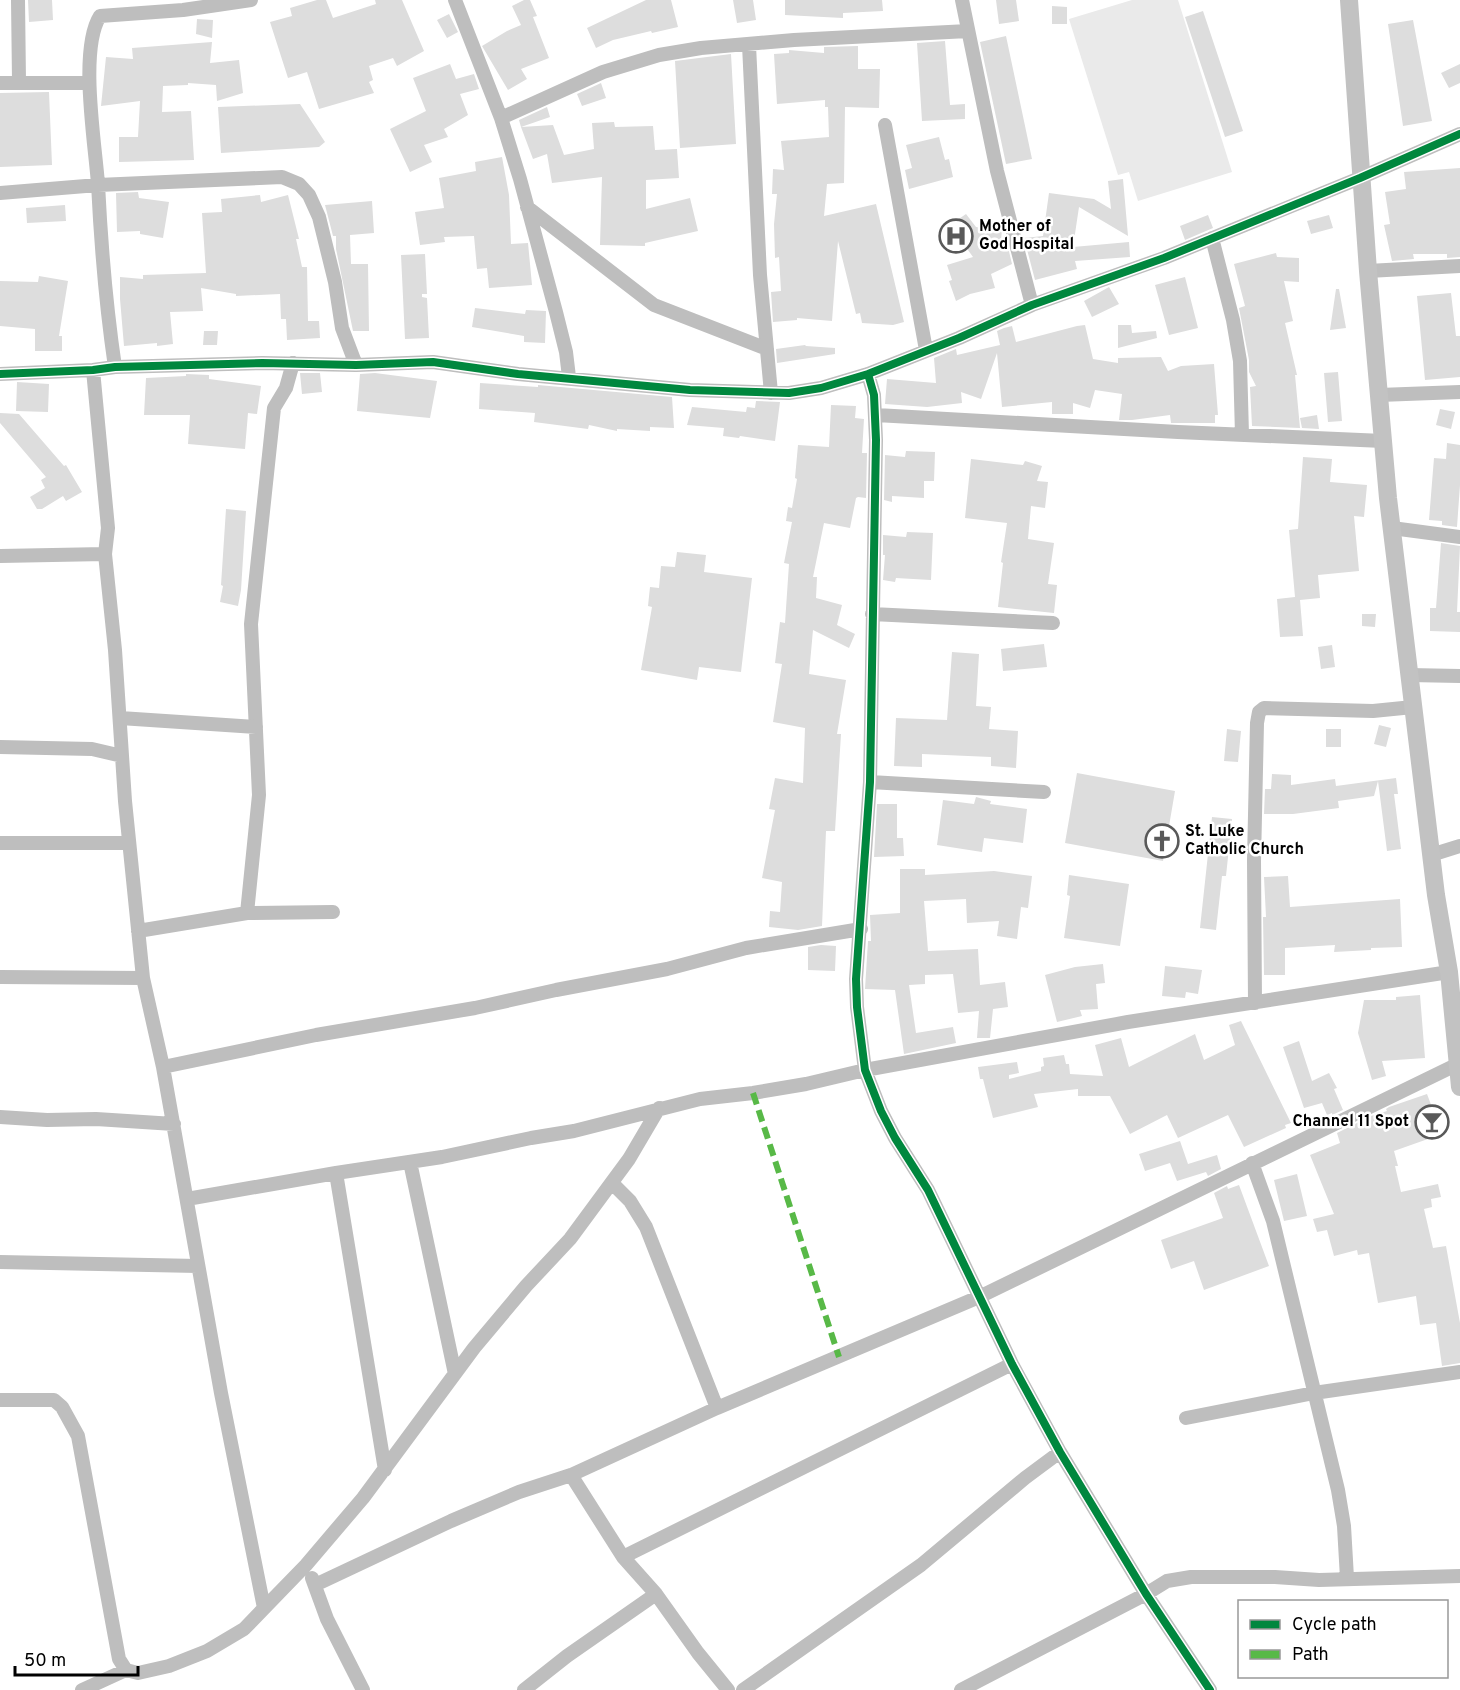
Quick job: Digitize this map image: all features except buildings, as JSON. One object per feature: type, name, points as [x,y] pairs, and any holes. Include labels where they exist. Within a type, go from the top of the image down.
[{"type":"main road","points":[[1349,0],[1360,178],[1383,441],[1431,855],[1449,972],[1460,1087]]},
{"type":"street","points":[[18,0],[19,81]]},
{"type":"street","points":[[115,367],[106,304],[89,82],[94,24],[100,16],[183,10],[251,0]]},
{"type":"street","points":[[455,0],[501,118],[556,312],[566,352],[569,377]]},
{"type":"street","points":[[962,0],[997,171],[1032,305]]},
{"type":"street","points":[[501,118],[603,72],[659,55],[701,48],[794,40],[968,31]]},
{"type":"street","points":[[749,45],[759,253],[771,393]]},
{"type":"street","points":[[0,83],[89,82]]},
{"type":"street","points":[[885,125],[926,350]]},
{"type":"street","points":[[0,374],[115,367],[293,363],[357,365],[433,362],[518,374],[690,390],[789,393],[821,388],[868,374],[959,338],[1032,305],[1164,258],[1360,178],[1460,134]]},
{"type":"street","points":[[0,193],[98,185],[282,177],[299,184],[309,195],[319,217],[335,282],[342,328],[357,365]]},
{"type":"street","points":[[527,207],[654,305],[767,349]]},
{"type":"street","points":[[1212,238],[1233,320],[1240,361],[1242,435]]},
{"type":"street","points":[[1368,271],[1460,266]]},
{"type":"street","points":[[247,913],[259,795],[251,615],[274,408],[286,388],[293,363]]},
{"type":"street","points":[[93,370],[108,528],[105,554],[120,718],[128,843],[143,978],[163,1067],[198,1266],[264,1608]]},
{"type":"street","points":[[868,374],[874,395],[876,415],[870,782],[856,979],[864,1070],[894,1138],[928,1190],[1012,1364],[1060,1452],[1146,1594],[1210,1690]]},
{"type":"street","points":[[1379,395],[1460,392]]},
{"type":"street","points":[[876,415],[1383,441]]},
{"type":"street","points":[[1392,528],[1460,537]]},
{"type":"street","points":[[0,556],[105,554]]},
{"type":"street","points":[[872,614],[1053,623]]},
{"type":"street","points":[[1409,675],[1460,676]]},
{"type":"street","points":[[1255,1003],[1254,861],[1259,712],[1264,708],[1373,711],[1413,707]]},
{"type":"street","points":[[120,718],[256,727]]},
{"type":"street","points":[[0,747],[92,749],[122,756]]},
{"type":"street","points":[[870,782],[1044,792]]},
{"type":"street","points":[[0,843],[128,843]]},
{"type":"street","points":[[1431,855],[1460,846]]},
{"type":"street","points":[[138,931],[247,913],[333,912]]},
{"type":"street","points":[[163,1067],[316,1035],[475,1008],[667,969],[746,948],[861,929]]},
{"type":"street","points":[[187,1199],[410,1162],[574,1131],[700,1099],[806,1084],[864,1070],[1128,1022],[1449,972]]},
{"type":"street","points":[[0,977],[143,978]]},
{"type":"street","points":[[315,1585],[519,1492],[571,1475],[717,1408],[979,1298],[1459,1063]]},
{"type":"street","points":[[82,1690],[126,1670],[138,1673],[169,1666],[207,1650],[244,1629],[306,1565],[385,1470],[455,1374],[526,1286],[570,1239],[612,1183],[659,1108]]},
{"type":"street","points":[[0,1117],[47,1120],[96,1119],[174,1125]]},
{"type":"street","points":[[410,1162],[455,1374]]},
{"type":"street","points":[[1252,1163],[1273,1221],[1338,1490],[1344,1526],[1347,1578]]},
{"type":"street","points":[[336,1173],[385,1470]]},
{"type":"street","points":[[612,1183],[630,1201],[646,1227],[717,1408]]},
{"type":"street","points":[[0,1262],[198,1266]]},
{"type":"street","points":[[623,1557],[1012,1364]]},
{"type":"street","points":[[1186,1418],[1314,1393],[1460,1372]]},
{"type":"street","points":[[0,1400],[54,1400],[62,1407],[78,1436],[119,1659],[126,1670]]},
{"type":"street","points":[[744,1690],[921,1565],[1025,1478],[1060,1452]]},
{"type":"street","points":[[571,1475],[623,1557],[656,1594],[728,1690]]},
{"type":"street","points":[[306,1565],[327,1619],[363,1690]]},
{"type":"street","points":[[961,1690],[1167,1581],[1191,1577],[1275,1577],[1319,1580],[1460,1576]]},
{"type":"street","points":[[524,1690],[567,1656],[656,1594]]},
{"type":"shaded area","points":[[1132,0],[1178,0],[1232,172],[1138,201],[1129,172],[1118,175],[1069,19]]},
{"type":"marked path","points":[[753,1093],[839,1357]]},
{"type":"cycle path","points":[[0,374],[115,367],[433,362],[518,374],[690,390],[789,393],[821,388],[868,374],[959,338],[1032,305],[1164,258],[1360,178],[1460,134]]},
{"type":"cycle path","points":[[868,374],[874,395],[876,440],[870,782],[856,979],[865,1070],[881,1111],[928,1190],[1012,1364],[1060,1452],[1146,1594],[1210,1690]]},
{"type":"place","name":"Mother of God Hospital","points":[[956,236]]},
{"type":"place","name":"St. Luke Catholic Church","points":[[1162,841]]},
{"type":"place","name":"Channel 11 Spot","points":[[1432,1122]]}]
